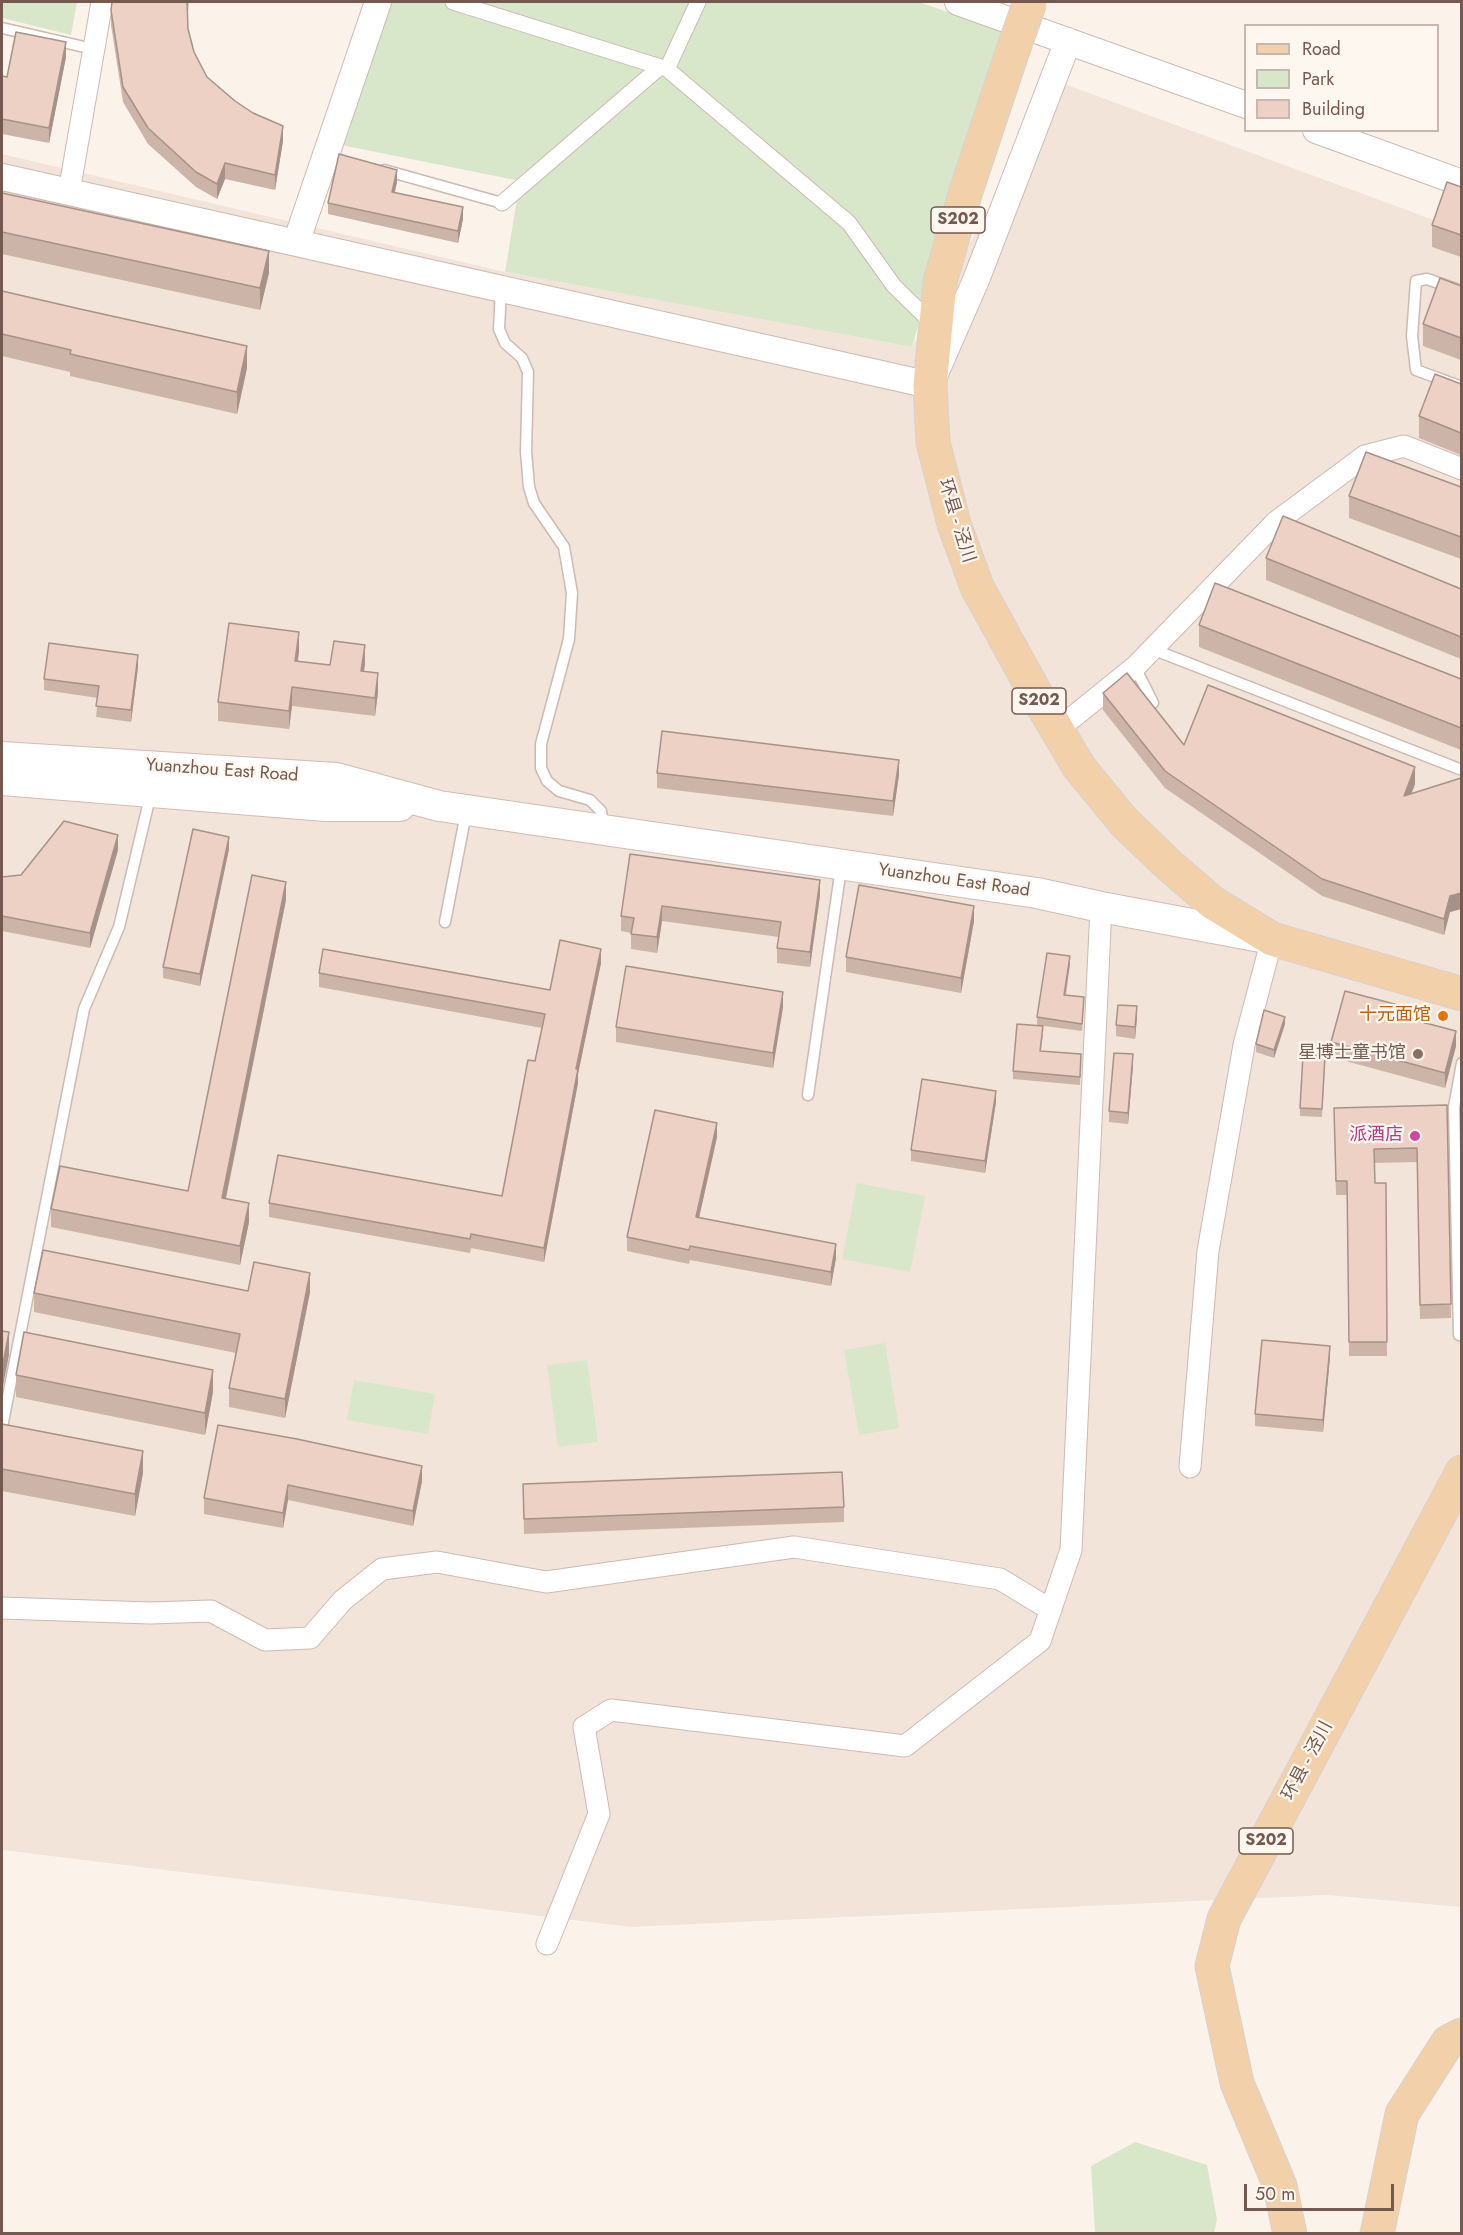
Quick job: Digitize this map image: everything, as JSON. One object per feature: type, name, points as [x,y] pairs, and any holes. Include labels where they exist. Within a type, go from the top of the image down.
[{"type":"main road","name":"环县 - 泾川","points":[[1030,2],[966,191],[940,282],[930,385],[933,442],[954,524],[977,587],[1079,767],[1124,822],[1170,866],[1213,903],[1272,939]]},
{"type":"main road","name":"Yuanzhou East Road","points":[[2,758],[336,778],[453,808],[1037,893],[1272,939],[1461,994]]},
{"type":"main road","name":"Yuanzhou East Road","points":[[2,780],[326,806],[453,808]]},
{"type":"main road","name":"环县 - 泾川","points":[[1290,2234],[1280,2186],[1237,2083],[1212,1966],[1224,1919],[1461,1472]]},
{"type":"main road","points":[[1377,2234],[1402,2114],[1448,2042],[1461,2035]]},
{"type":"street","points":[[69,192],[102,2]]},
{"type":"street","points":[[296,243],[332,155],[378,2]]},
{"type":"street","points":[[453,2],[664,68],[849,223],[894,286],[936,328]]},
{"type":"street","points":[[502,203],[664,68],[698,2]]},
{"type":"street","points":[[958,2],[1244,105]]},
{"type":"street","points":[[2,177],[930,385],[976,280],[1068,41]]},
{"type":"street","points":[[1321,132],[1461,183]]},
{"type":"street","points":[[1057,730],[1135,667],[1276,522],[1365,456],[1404,446],[1461,470]]},
{"type":"street","points":[[547,1944],[599,1814],[584,1727],[611,1710],[905,1746],[1040,1641],[1071,1550],[1101,907]]},
{"type":"street","points":[[1190,1467],[1208,1251],[1244,1045],[1272,939]]},
{"type":"street","points":[[2,1608],[150,1613],[211,1611],[265,1640],[310,1638],[343,1600],[382,1569],[437,1562],[546,1582],[794,1547],[1000,1579],[1051,1610]]},
{"type":"lane","points":[[2,28],[93,49]]},
{"type":"lane","points":[[370,166],[502,203]]},
{"type":"lane","points":[[1461,291],[1427,279],[1416,281],[1412,336],[1416,370],[1461,387]]},
{"type":"lane","points":[[501,289],[499,329],[505,343],[522,358],[528,372],[526,443],[530,487],[534,503],[564,547],[572,594],[569,639],[541,744],[541,768],[547,781],[560,791],[590,800],[601,811],[603,830]]},
{"type":"lane","points":[[1152,649],[1461,770]]},
{"type":"lane","points":[[1135,667],[1153,703]]},
{"type":"lane","points":[[2,1427],[84,1009],[118,927],[151,792]]},
{"type":"lane","points":[[444,922],[453,808]]},
{"type":"lane","points":[[807,1095],[842,864]]},
{"type":"lane","points":[[1459,1335],[1454,1107],[1461,1063]]},
{"type":"shaded area","points":[[1059,82],[1461,230],[1461,1907],[1327,1895],[631,1927],[2,1850],[2,154],[505,272],[912,347]]},
{"type":"green space","points":[[2,2],[77,2],[71,35],[2,18]]},
{"type":"green space","points":[[389,2],[919,2],[1002,31],[912,347],[505,272],[520,181],[341,145]]},
{"type":"green space","points":[[857,1183],[925,1196],[910,1272],[842,1259]]},
{"type":"green space","points":[[885,1343],[899,1428],[859,1435],[844,1350]]},
{"type":"green space","points":[[587,1360],[598,1442],[558,1447],[547,1365]]},
{"type":"green space","points":[[354,1380],[435,1394],[428,1434],[347,1420]]},
{"type":"green space","points":[[1135,2142],[1207,2165],[1217,2219],[1214,2233],[1095,2233],[1091,2166]]},
{"type":"building","points":[[112,2],[187,2],[188,29],[194,52],[207,77],[253,113],[283,126],[275,175],[225,163],[217,184],[196,172],[148,128],[123,87],[111,10]]},
{"type":"building","points":[[16,32],[66,42],[49,128],[2,119],[2,76],[7,77]]},
{"type":"building","points":[[339,154],[397,170],[392,192],[463,207],[458,231],[328,203]]},
{"type":"building","points":[[1447,182],[1461,187],[1461,235],[1432,225]]},
{"type":"building","points":[[2,193],[269,251],[260,288],[2,232]]},
{"type":"building","points":[[1440,278],[1461,286],[1461,338],[1423,324]]},
{"type":"building","points":[[2,291],[247,346],[237,392],[70,354],[71,350],[2,334]]},
{"type":"building","points":[[1435,374],[1461,384],[1461,433],[1419,416]]},
{"type":"building","points":[[1366,452],[1461,487],[1461,537],[1349,496]]},
{"type":"building","points":[[1283,516],[1461,589],[1461,637],[1266,558]]},
{"type":"building","points":[[1215,583],[1461,679],[1461,728],[1199,625]]},
{"type":"building","points":[[229,623],[299,632],[295,661],[330,665],[334,641],[365,645],[361,671],[378,673],[375,698],[292,687],[289,711],[218,702]]},
{"type":"building","points":[[49,643],[138,655],[131,710],[96,706],[99,686],[44,679]]},
{"type":"building","points":[[1127,673],[1184,745],[1208,685],[1415,767],[1404,796],[1461,778],[1461,893],[1450,896],[1444,919],[1322,879],[1165,771],[1103,693]]},
{"type":"building","points":[[662,731],[899,760],[893,801],[657,773]]},
{"type":"building","points":[[64,821],[118,835],[90,933],[2,916],[2,877],[21,875]]},
{"type":"building","points":[[193,829],[229,837],[200,974],[163,967]]},
{"type":"building","points":[[630,854],[820,880],[810,952],[777,948],[781,922],[662,906],[657,937],[631,934],[634,918],[621,916]]},
{"type":"building","points":[[252,875],[286,882],[222,1198],[249,1203],[240,1246],[51,1209],[60,1166],[188,1191]]},
{"type":"building","points":[[859,885],[974,906],[961,978],[846,957]]},
{"type":"building","points":[[560,940],[601,949],[576,1069],[578,1069],[544,1248],[471,1234],[470,1239],[269,1203],[278,1155],[502,1196],[528,1060],[535,1061],[545,1014],[319,973],[323,949],[550,990]]},
{"type":"building","points":[[1047,953],[1070,956],[1064,995],[1084,997],[1082,1024],[1037,1017]]},
{"type":"building","points":[[626,966],[783,992],[773,1053],[616,1027]]},
{"type":"building","points":[[1345,991],[1417,1010],[1414,1020],[1456,1031],[1445,1073],[1331,1042]]},
{"type":"building","points":[[1118,1005],[1137,1006],[1135,1027],[1116,1025]]},
{"type":"building","points":[[1264,1010],[1285,1017],[1274,1050],[1256,1044]]},
{"type":"building","points":[[1017,1024],[1043,1026],[1040,1051],[1081,1054],[1080,1077],[1013,1071]]},
{"type":"building","points":[[1114,1053],[1133,1054],[1128,1113],[1109,1111]]},
{"type":"building","points":[[1303,1055],[1325,1056],[1322,1109],[1300,1108]]},
{"type":"building","points":[[922,1079],[996,1091],[985,1161],[911,1150]]},
{"type":"building","points":[[1447,1105],[1451,1304],[1420,1305],[1417,1148],[1374,1149],[1375,1183],[1386,1183],[1387,1342],[1349,1342],[1347,1181],[1336,1181],[1334,1108]]},
{"type":"building","points":[[655,1110],[717,1123],[696,1217],[836,1244],[831,1272],[690,1246],[689,1250],[627,1237]]},
{"type":"building","points":[[43,1250],[248,1291],[254,1262],[310,1273],[285,1399],[229,1388],[240,1334],[34,1293]]},
{"type":"building","points":[[2,1331],[9,1332],[2,1369]]},
{"type":"building","points":[[24,1332],[213,1370],[205,1413],[16,1375]]},
{"type":"building","points":[[1262,1340],[1330,1346],[1323,1420],[1255,1414]]},
{"type":"building","points":[[2,1424],[143,1451],[135,1494],[2,1469]]},
{"type":"building","points":[[218,1425],[297,1439],[422,1466],[413,1511],[288,1485],[283,1513],[204,1498]]},
{"type":"building","points":[[842,1472],[844,1507],[524,1519],[523,1484]]},
{"type":"place","name":"十元面馆","points":[[1443,1016]]},
{"type":"place","name":"星博士童书馆","points":[[1418,1054]]},
{"type":"place","name":"派酒店","points":[[1415,1136]]}]
